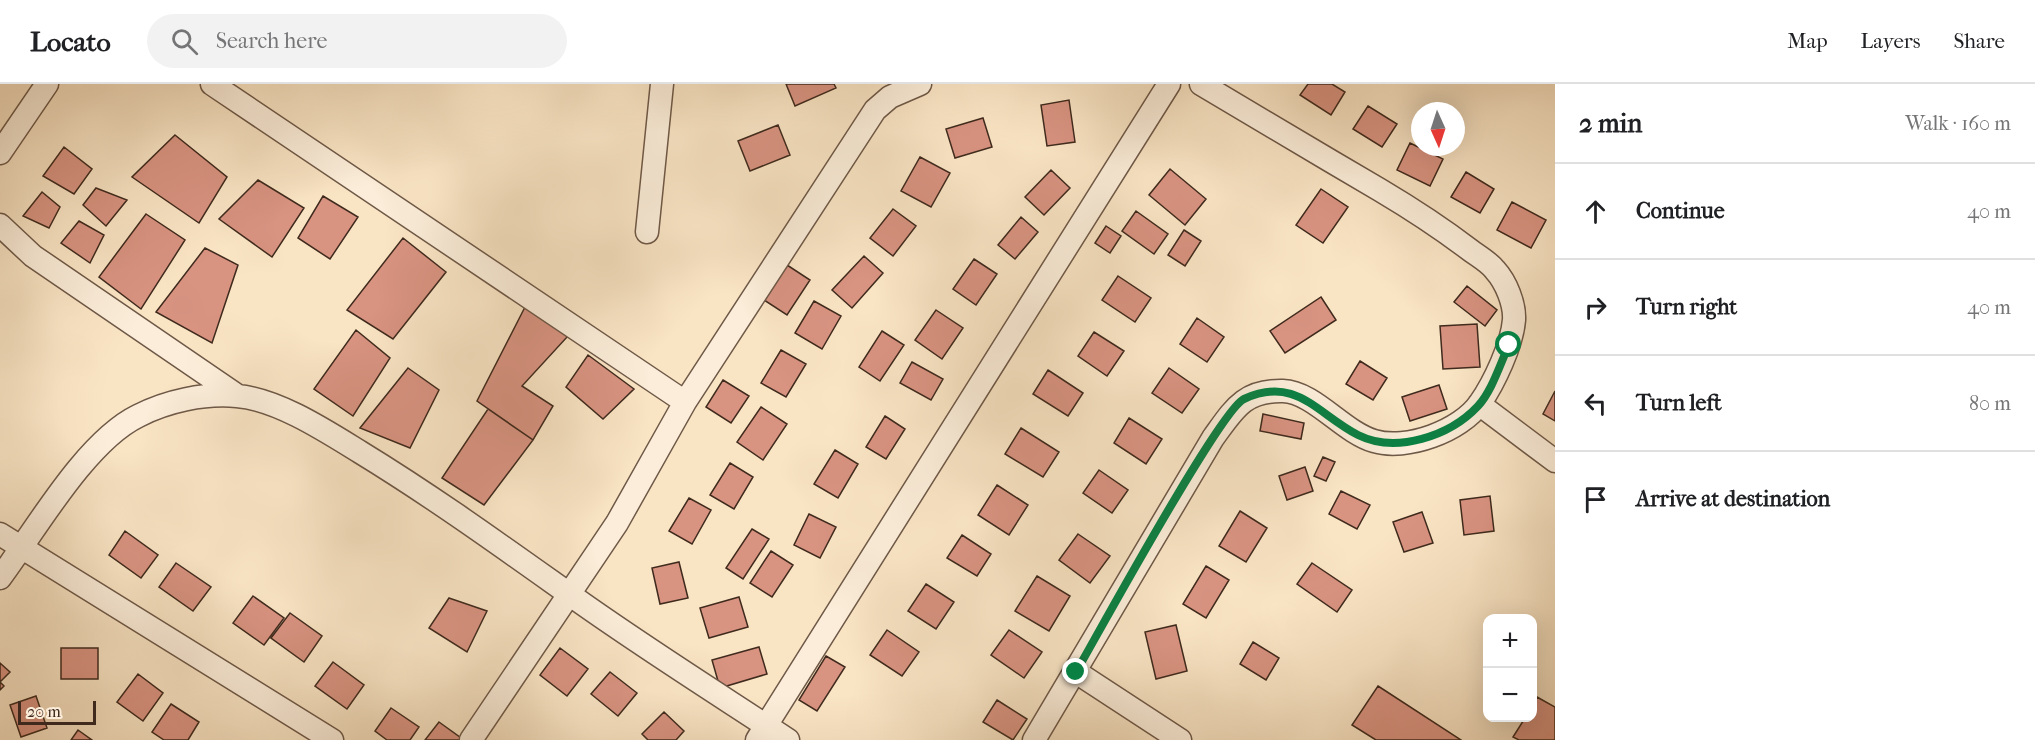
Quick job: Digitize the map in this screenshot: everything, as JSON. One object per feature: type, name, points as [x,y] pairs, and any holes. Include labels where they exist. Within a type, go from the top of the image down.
[{"type":"street","points":[[0,153],[47,84]]},
{"type":"street","points":[[212,84],[685,402]]},
{"type":"street","points":[[647,232],[662,84]]},
{"type":"street","points":[[471,740],[617,523],[685,402],[874,110],[890,96],[920,84]]},
{"type":"street","points":[[761,733],[1169,84]]},
{"type":"street","points":[[1034,740],[1213,438],[1241,400],[1263,392],[1286,391],[1308,400],[1357,434],[1376,442],[1402,443],[1430,436],[1458,423],[1479,404],[1509,345],[1514,319],[1510,298],[1496,270],[1431,220],[1200,84]]},
{"type":"street","points":[[0,225],[33,256],[238,396]]},
{"type":"street","points":[[0,578],[68,481],[105,440],[135,417],[167,404],[194,398],[238,396],[272,405],[323,429],[442,502],[761,733],[788,740]]},
{"type":"street","points":[[1479,404],[1555,461]]},
{"type":"street","points":[[0,534],[332,740]]},
{"type":"street","points":[[1076,672],[1180,740]]},
{"type":"building","points":[[786,84],[834,84],[836,88],[795,106]]},
{"type":"building","points":[[1308,84],[1332,84],[1345,92],[1331,115],[1300,95]]},
{"type":"building","points":[[1069,100],[1075,142],[1047,146],[1041,105]]},
{"type":"building","points":[[1368,106],[1397,124],[1382,147],[1353,129]]},
{"type":"building","points":[[983,118],[992,147],[955,158],[946,129]]},
{"type":"building","points":[[778,125],[790,155],[750,171],[738,141]]},
{"type":"building","points":[[175,135],[227,177],[199,223],[132,177]]},
{"type":"building","points":[[1410,143],[1411,156],[1437,156],[1443,159],[1430,186],[1397,170]]},
{"type":"building","points":[[64,147],[92,169],[74,194],[43,176]]},
{"type":"building","points":[[920,157],[950,173],[931,207],[901,191]]},
{"type":"building","points":[[1170,169],[1206,199],[1185,225],[1149,195]]},
{"type":"building","points":[[1051,170],[1070,188],[1044,215],[1025,197]]},
{"type":"building","points":[[1466,172],[1494,189],[1480,213],[1451,197]]},
{"type":"building","points":[[258,180],[304,208],[272,257],[219,219]]},
{"type":"building","points":[[96,188],[127,200],[106,226],[83,205]]},
{"type":"building","points":[[1321,189],[1348,207],[1323,243],[1296,225]]},
{"type":"building","points":[[42,192],[60,207],[49,228],[23,216]]},
{"type":"building","points":[[323,196],[358,217],[330,259],[298,238]]},
{"type":"building","points":[[1512,202],[1546,220],[1531,248],[1497,230]]},
{"type":"building","points":[[893,209],[916,226],[893,256],[870,238]]},
{"type":"building","points":[[1136,211],[1168,234],[1154,254],[1122,231]]},
{"type":"building","points":[[146,214],[185,240],[141,309],[99,277]]},
{"type":"building","points":[[1021,217],[1038,232],[1015,259],[998,245]]},
{"type":"building","points":[[79,221],[104,235],[90,263],[61,243]]},
{"type":"building","points":[[1106,226],[1121,236],[1110,253],[1095,243]]},
{"type":"building","points":[[1184,230],[1201,241],[1185,266],[1168,255]]},
{"type":"building","points":[[403,238],[446,272],[393,339],[347,310]]},
{"type":"building","points":[[205,248],[238,265],[212,343],[156,312]]},
{"type":"building","points":[[864,256],[883,273],[852,308],[832,290]]},
{"type":"building","points":[[974,259],[997,274],[976,305],[953,289]]},
{"type":"building","points":[[787,265],[810,280],[787,315],[764,300]]},
{"type":"building","points":[[1118,276],[1151,298],[1135,322],[1102,300]]},
{"type":"building","points":[[1467,286],[1497,310],[1485,326],[1454,302]]},
{"type":"building","points":[[1321,297],[1336,320],[1285,353],[1270,331]]},
{"type":"building","points":[[814,301],[841,316],[822,349],[795,333]]},
{"type":"building","points":[[525,307],[568,336],[522,386],[553,406],[533,440],[477,401]]},
{"type":"building","points":[[936,310],[963,328],[942,359],[915,340]]},
{"type":"building","points":[[1197,318],[1224,337],[1207,362],[1180,344]]},
{"type":"building","points":[[1477,324],[1480,367],[1443,369],[1440,326]]},
{"type":"building","points":[[356,330],[390,358],[353,416],[314,389]]},
{"type":"building","points":[[882,331],[904,345],[880,381],[859,367]]},
{"type":"building","points":[[1094,332],[1124,351],[1107,376],[1078,356]]},
{"type":"building","points":[[781,350],[806,364],[786,397],[761,383]]},
{"type":"building","points":[[588,355],[634,389],[603,419],[566,387]]},
{"type":"building","points":[[1360,361],[1387,378],[1373,400],[1346,384]]},
{"type":"building","points":[[912,362],[943,379],[931,400],[900,383]]},
{"type":"building","points":[[408,368],[439,390],[410,448],[360,428]]},
{"type":"building","points":[[1169,368],[1199,389],[1182,413],[1152,393]]},
{"type":"building","points":[[1048,370],[1083,393],[1068,416],[1033,394]]},
{"type":"building","points":[[723,380],[749,396],[731,423],[706,407]]},
{"type":"building","points":[[1439,385],[1447,409],[1410,421],[1402,397]]},
{"type":"building","points":[[1555,391],[1555,421],[1543,414]]},
{"type":"building","points":[[761,407],[787,424],[763,460],[737,442]]},
{"type":"building","points":[[488,409],[533,440],[484,505],[442,478]]},
{"type":"building","points":[[1263,414],[1304,423],[1301,439],[1260,431]]},
{"type":"building","points":[[885,416],[905,429],[886,459],[866,447]]},
{"type":"building","points":[[1129,418],[1162,439],[1146,464],[1114,443]]},
{"type":"building","points":[[1021,428],[1059,452],[1043,477],[1005,454]]},
{"type":"building","points":[[835,450],[858,464],[838,498],[814,484]]},
{"type":"building","points":[[1323,457],[1335,462],[1326,481],[1314,476]]},
{"type":"building","points":[[730,463],[753,477],[734,509],[710,495]]},
{"type":"building","points":[[1305,467],[1313,491],[1287,500],[1279,476]]},
{"type":"building","points":[[1099,470],[1128,490],[1112,513],[1083,493]]},
{"type":"building","points":[[997,485],[1028,505],[1009,535],[978,515]]},
{"type":"building","points":[[1341,491],[1370,505],[1357,529],[1329,514]]},
{"type":"building","points":[[1490,496],[1494,531],[1464,535],[1460,500]]},
{"type":"building","points":[[689,498],[711,510],[692,544],[669,531]]},
{"type":"building","points":[[1240,511],[1267,528],[1246,562],[1219,546]]},
{"type":"building","points":[[1422,512],[1433,543],[1404,552],[1393,522]]},
{"type":"building","points":[[809,514],[836,527],[820,558],[794,545]]},
{"type":"building","points":[[752,529],[769,539],[743,579],[726,568]]},
{"type":"building","points":[[125,531],[158,555],[141,578],[109,555]]},
{"type":"building","points":[[1078,534],[1110,556],[1090,583],[1059,560]]},
{"type":"building","points":[[962,535],[991,554],[977,576],[947,558]]},
{"type":"building","points":[[771,551],[793,565],[772,597],[750,583]]},
{"type":"building","points":[[679,562],[688,598],[660,604],[652,568]]},
{"type":"building","points":[[176,563],[211,587],[193,611],[159,587]]},
{"type":"building","points":[[1312,563],[1352,590],[1337,612],[1297,584]]},
{"type":"building","points":[[1206,566],[1229,580],[1206,618],[1183,604]]},
{"type":"building","points":[[1037,576],[1070,596],[1049,631],[1015,611]]},
{"type":"building","points":[[926,584],[954,602],[936,629],[908,611]]},
{"type":"building","points":[[253,596],[284,618],[264,645],[233,623]]},
{"type":"building","points":[[739,597],[748,627],[709,638],[700,608]]},
{"type":"building","points":[[449,598],[487,611],[467,652],[429,628]]},
{"type":"building","points":[[290,613],[322,636],[304,662],[271,638]]},
{"type":"building","points":[[1176,625],[1187,671],[1156,679],[1145,632]]},
{"type":"building","points":[[887,630],[919,652],[902,676],[870,655]]},
{"type":"building","points":[[1009,630],[1042,652],[1024,678],[991,655]]},
{"type":"building","points":[[1253,642],[1279,658],[1266,680],[1240,664]]},
{"type":"building","points":[[759,647],[767,674],[720,688],[712,660]]},
{"type":"building","points":[[61,648],[98,648],[98,679],[61,679]]},
{"type":"building","points":[[560,648],[588,669],[567,696],[540,675]]},
{"type":"building","points":[[826,656],[845,667],[817,711],[799,700]]},
{"type":"building","points":[[333,662],[364,685],[347,709],[315,686]]},
{"type":"building","points":[[0,663],[10,672],[0,682]]},
{"type":"building","points":[[610,672],[637,693],[618,716],[591,694]]},
{"type":"building","points":[[138,674],[163,693],[143,721],[117,702]]},
{"type":"building","points":[[1378,686],[1461,740],[1376,740],[1352,725]]},
{"type":"building","points":[[36,696],[47,728],[21,737],[10,705]]},
{"type":"building","points":[[1537,697],[1555,707],[1555,740],[1519,740],[1513,737],[1522,722],[1537,722]]},
{"type":"building","points":[[997,700],[1027,719],[1013,740],[983,722]]},
{"type":"building","points":[[171,704],[199,722],[188,740],[164,740],[152,732]]},
{"type":"building","points":[[391,708],[419,727],[410,740],[387,740],[375,731]]},
{"type":"building","points":[[664,712],[684,731],[676,740],[648,740],[642,734]]},
{"type":"building","points":[[439,722],[464,740],[425,740]]},
{"type":"building","points":[[78,730],[92,740],[71,740]]},
{"type":"route","points":[[1076,672],[1213,438],[1241,400],[1263,392],[1286,391],[1308,400],[1357,434],[1376,442],[1402,443],[1430,436],[1458,423],[1479,404],[1509,345]]}]
